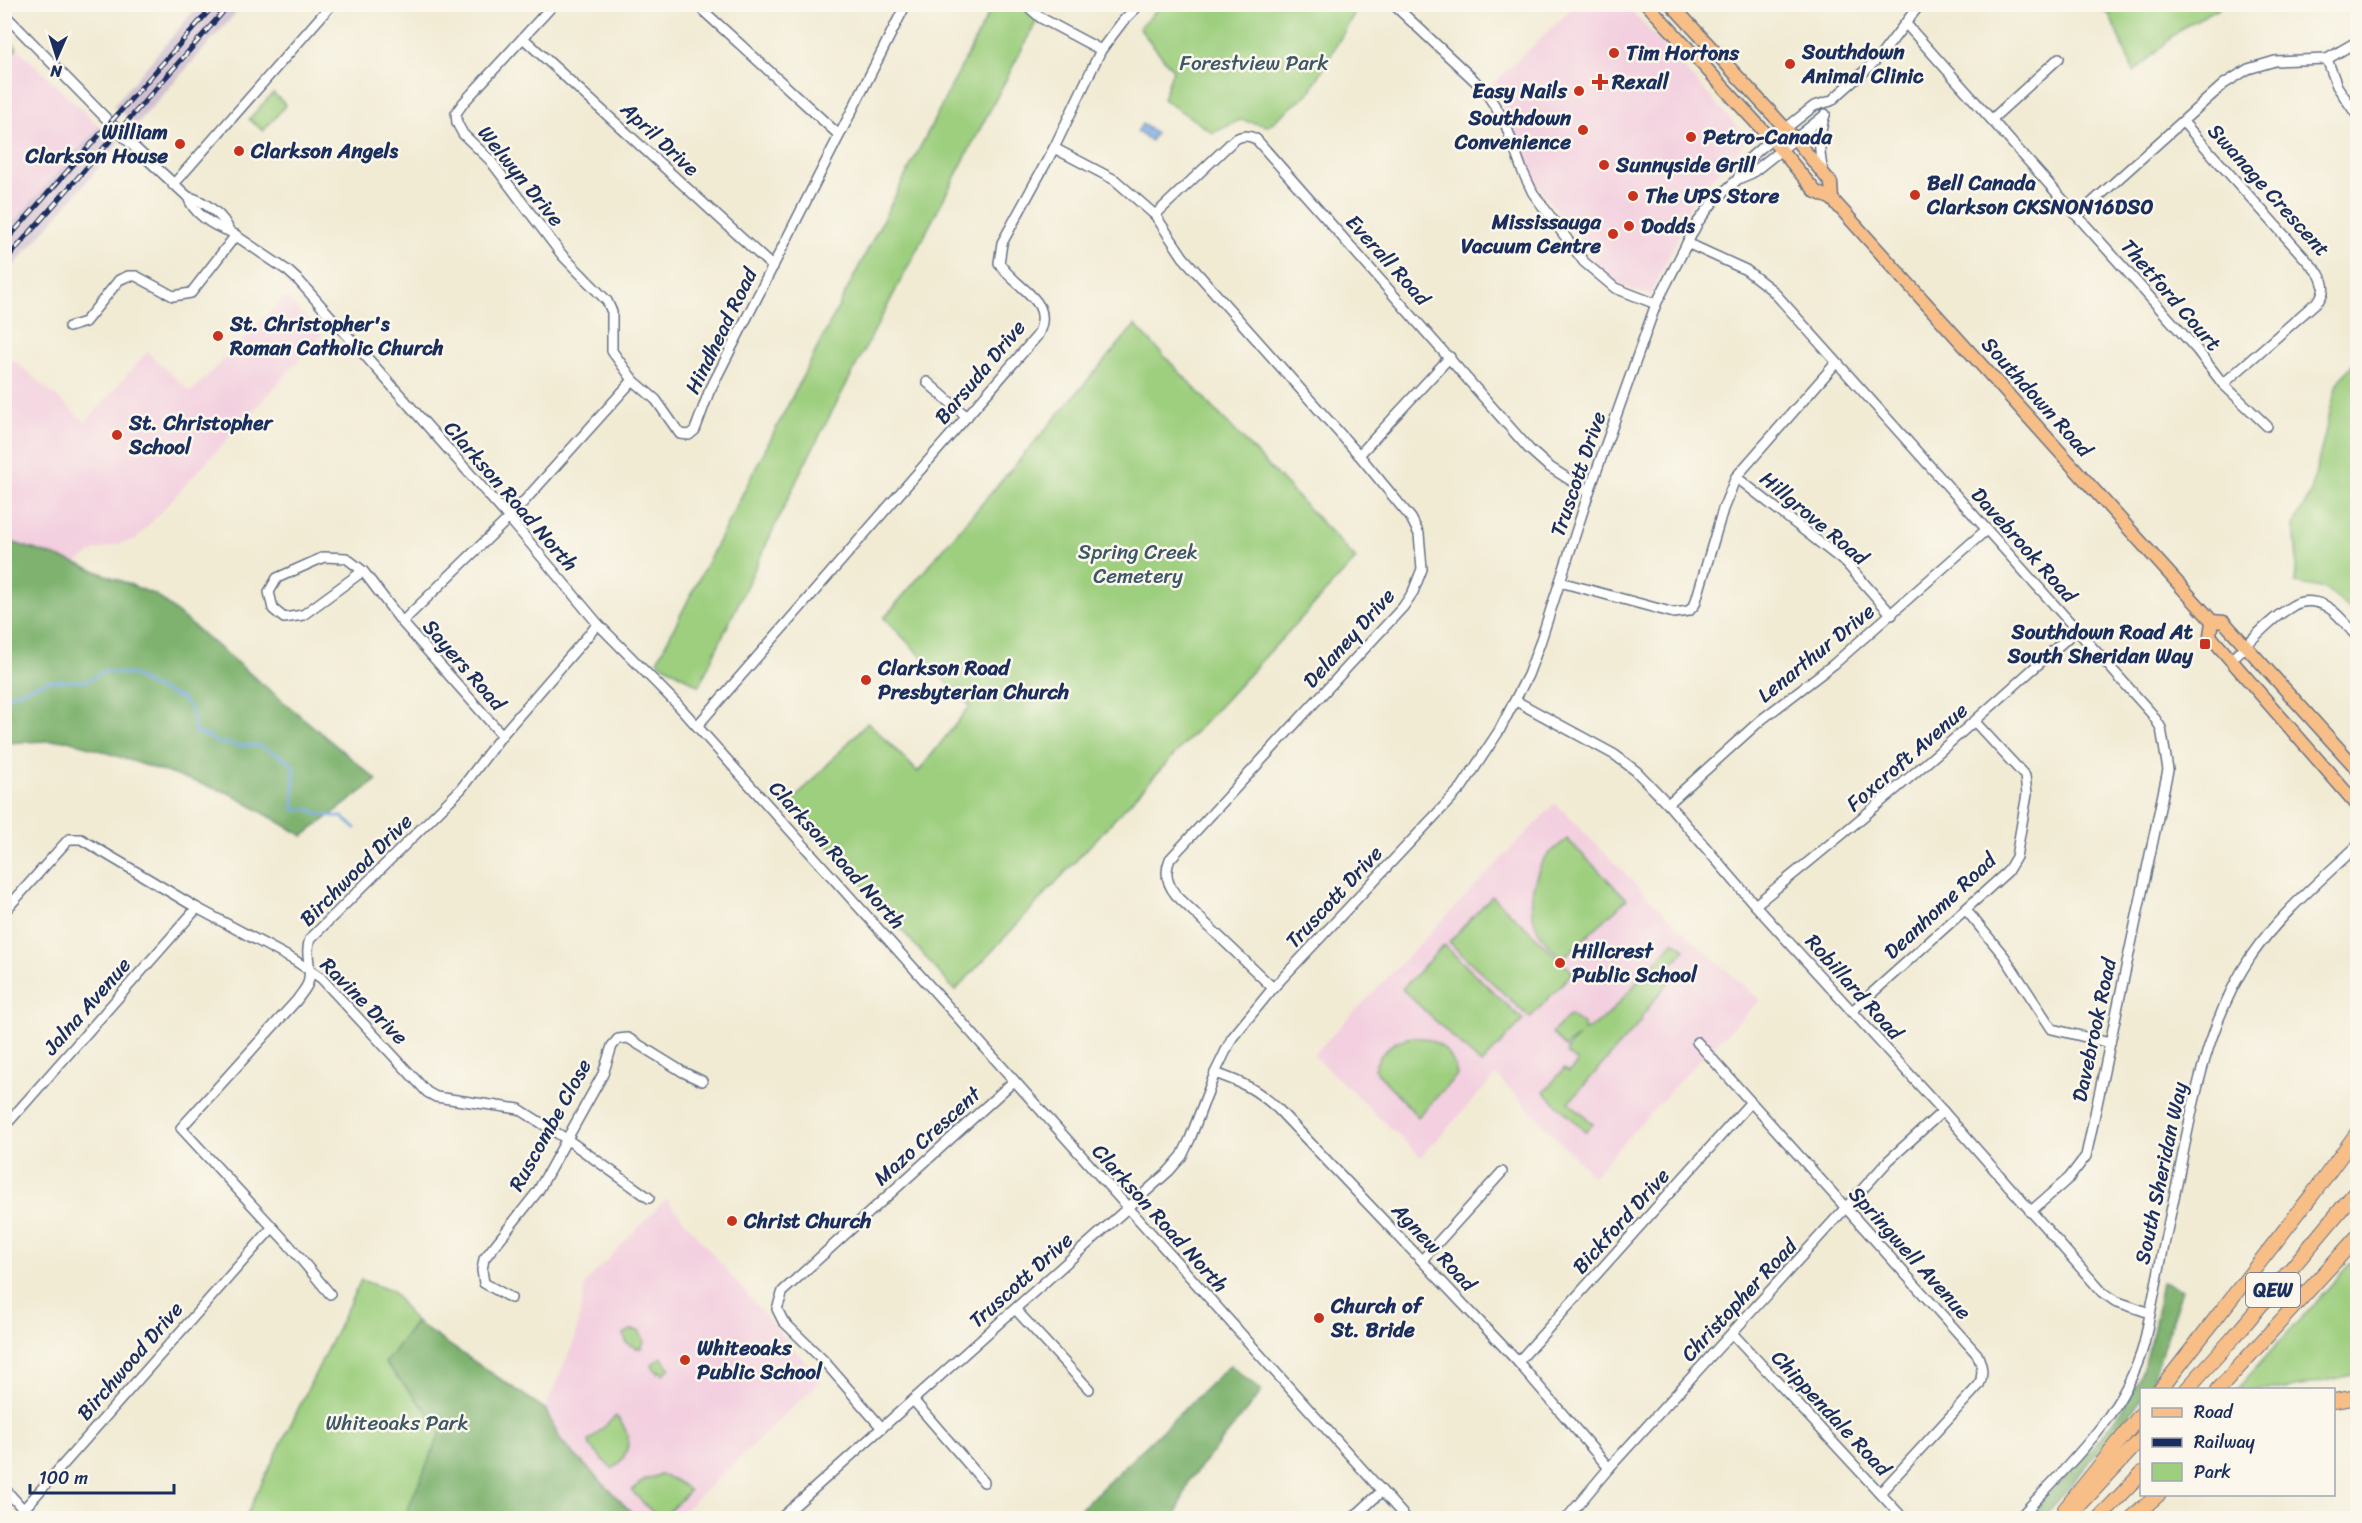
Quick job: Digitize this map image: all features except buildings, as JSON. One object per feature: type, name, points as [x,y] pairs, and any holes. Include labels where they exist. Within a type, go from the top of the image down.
[{"type":"highway","points":[[2161,1388],[2312,1195],[2358,1132]]},
{"type":"highway","name":"QEW","points":[[2187,1388],[2234,1337],[2358,1189]]},
{"type":"highway","name":"QEW","points":[[2219,1388],[2358,1236]]},
{"type":"highway","points":[[2335,1401],[2358,1397]]},
{"type":"highway","points":[[2061,1518],[2140,1416]]},
{"type":"highway","points":[[2067,1518],[2140,1440]]},
{"type":"highway","points":[[2099,1518],[2140,1475]]},
{"type":"highway","points":[[2132,1518],[2157,1496]]},
{"type":"main road","name":"Southdown Road","points":[[1647,4],[1782,151],[1816,192],[1832,199],[2212,621],[2224,622],[2247,645],[2358,770]]},
{"type":"main road","name":"Southdown Road","points":[[1671,4],[1786,128],[1832,183],[1832,199]]},
{"type":"main road","name":"Southdown Road","points":[[2212,621],[2211,636],[2358,806]]},
{"type":"street","points":[[173,185],[332,4]]},
{"type":"street","name":"Welwyn Drive","points":[[554,4],[464,102],[456,113],[457,123],[463,134],[490,160],[562,255],[607,302],[612,312],[612,351],[633,380]]},
{"type":"street","points":[[696,4],[839,135]]},
{"type":"street","name":"Hindhead Road","points":[[633,380],[656,400],[680,434],[689,435],[695,430],[709,392],[906,4]]},
{"type":"street","points":[[1025,4],[1041,18],[1101,50]]},
{"type":"street","name":"Barsuda Drive","points":[[697,726],[967,417],[1041,327],[1044,316],[1041,305],[1006,274],[999,263],[1002,243],[1054,148],[1101,50],[1123,21],[1140,4]]},
{"type":"street","points":[[1393,4],[1487,94],[1504,120],[1533,193],[1584,262],[1615,288],[1656,304]]},
{"type":"street","name":"Truscott Drive","points":[[781,1518],[1169,1171],[1182,1156],[1215,1073],[1232,1038],[1273,988],[1462,787],[1499,731],[1516,700],[1540,643],[1589,492],[1656,304],[1698,222],[1714,201],[1738,179],[1752,173],[1782,151],[1825,115],[1831,101],[1882,54],[1920,4]]},
{"type":"street","name":"Clarkson Road North","points":[[4,14],[173,185],[188,197],[197,199],[227,223],[232,233],[288,271],[300,282],[509,518],[598,624],[697,726],[1406,1518]]},
{"type":"street","name":"Thetford Court","points":[[1906,24],[2197,350],[2223,384],[2267,426]]},
{"type":"street","name":"April Drive","points":[[524,38],[773,267]]},
{"type":"street","points":[[2077,216],[2224,84],[2248,69],[2275,61],[2327,59],[2358,41]]},
{"type":"street","points":[[1992,119],[2059,58]]},
{"type":"street","points":[[2327,59],[2337,86],[2358,117]]},
{"type":"street","name":"Truscott Drive","points":[[1738,179],[1742,165],[1771,139],[1814,106],[1831,101]]},
{"type":"street","points":[[1823,173],[1819,155],[1819,136],[1825,115]]},
{"type":"street","name":"Swanage Crescent","points":[[2184,122],[2319,274],[2323,282],[2324,292],[2319,300],[2223,384]]},
{"type":"street","name":"Everall Road","points":[[1155,215],[1234,140],[1240,136],[1256,139],[1529,449],[1548,466],[1589,492]]},
{"type":"street","name":"Delaney Drive","points":[[1054,148],[1115,180],[1155,215],[1183,257],[1359,455],[1411,518],[1419,534],[1422,569],[1404,607],[1170,859],[1167,868],[1168,885],[1176,895],[1273,988]]},
{"type":"street","points":[[69,327],[85,322],[120,280],[128,276],[136,276],[173,296],[191,293],[232,233]]},
{"type":"street","name":"Davebrook Road","points":[[1687,243],[1733,263],[1758,278],[2076,630],[2161,728],[2168,770],[2086,1156],[2069,1178],[2030,1212]]},
{"type":"street","points":[[1359,455],[1450,357]]},
{"type":"street","points":[[1560,582],[1674,613],[1689,611],[1695,604],[1723,509],[1736,477],[1836,363]]},
{"type":"street","points":[[509,518],[633,380]]},
{"type":"street","points":[[927,382],[967,417]]},
{"type":"street","name":"Hillgrove Road","points":[[1736,477],[1847,564],[1892,615]]},
{"type":"street","name":"Sayers Road","points":[[502,735],[402,622],[509,518]]},
{"type":"street","name":"Lenarthur Drive","points":[[1668,804],[1761,720],[1834,664],[1892,615],[1986,530]]},
{"type":"street","points":[[363,571],[303,615],[284,618],[273,609],[270,592],[277,578],[324,557],[346,558],[363,571],[402,622]]},
{"type":"street","points":[[2230,660],[2294,605],[2311,602],[2330,609],[2358,638]]},
{"type":"street","name":"Birchwood Drive","points":[[330,1293],[290,1245],[182,1128],[297,1000],[308,984],[306,949],[310,939],[461,789],[502,735],[598,624]]},
{"type":"street","name":"Foxcroft Avenue","points":[[1755,906],[1854,827],[1976,722],[2076,630]]},
{"type":"street","name":"Robillard Road","points":[[1516,700],[1615,755],[1636,771],[1668,804],[1755,906],[1943,1111],[2102,1292],[2115,1302],[2150,1313]]},
{"type":"street","name":"Deanhome Road","points":[[1851,1012],[1965,910],[2012,865],[2016,857],[2028,785],[2025,776],[1976,722]]},
{"type":"street","name":"Ravine Drive","points":[[4,912],[64,844],[69,840],[81,839],[321,978],[427,1092],[436,1097],[519,1109],[568,1140],[649,1198]]},
{"type":"street","name":"South Sheridan Way","points":[[2019,1518],[2080,1452],[2116,1408],[2139,1362],[2205,1058],[2217,1021],[2233,987],[2252,955],[2286,913],[2358,844]]},
{"type":"street","name":"Jalna Avenue","points":[[4,1127],[197,908]]},
{"type":"street","points":[[1965,910],[2004,956],[2052,1029],[2110,1043]]},
{"type":"street","name":"Ruscombe Close","points":[[511,1298],[484,1283],[482,1270],[484,1259],[538,1191],[603,1074],[612,1046],[618,1039],[628,1038],[702,1081]]},
{"type":"street","name":"Springwell Avenue","points":[[1697,1042],[1977,1354],[1982,1365],[1983,1378],[1979,1385],[1880,1493]]},
{"type":"street","name":"Agnew Road","points":[[1215,1073],[1242,1082],[1260,1092],[1518,1362],[1610,1468]]},
{"type":"street","name":"Mazo Crescent","points":[[882,1428],[824,1361],[783,1322],[777,1309],[778,1298],[783,1290],[1014,1081]]},
{"type":"street","name":"Bickford Drive","points":[[1518,1362],[1750,1103]]},
{"type":"street","name":"Christopher Road","points":[[1567,1518],[1889,1160],[1943,1111]]},
{"type":"street","points":[[1422,1260],[1502,1172]]},
{"type":"street","name":"Birchwood Drive","points":[[15,1518],[272,1228]]},
{"type":"street","points":[[1016,1310],[1089,1389]]},
{"type":"street","name":"Chippendale Road","points":[[1732,1333],[1904,1518]]},
{"type":"street","points":[[914,1401],[984,1482]]},
{"type":"street","points":[[4,1488],[31,1518]]},
{"type":"street","points":[[1353,1518],[1382,1491]]},
{"type":"shaded area","points":[[199,5],[243,5],[137,124],[113,106]]},
{"type":"shaded area","points":[[1575,5],[1626,5],[1744,134],[1742,146],[1691,202],[1677,240],[1650,296],[1618,284],[1605,273],[1536,184],[1492,85]]},
{"type":"shaded area","points":[[17,48],[99,126],[5,231],[5,62]]},
{"type":"shaded area","points":[[99,126],[120,143],[5,276],[5,231]]},
{"type":"shaded area","name":"St. Christopher School","points":[[285,297],[323,334],[136,539],[94,551],[76,563],[5,540],[4,352],[86,422],[147,352],[191,392]]},
{"type":"shaded area","name":"Hillcrest Public School","points":[[1555,803],[1677,926],[1760,1000],[1684,1076],[1593,1176],[1496,1075],[1421,1157],[1313,1055]]},
{"type":"shaded area","name":"Whiteoaks Public School","points":[[666,1199],[821,1381],[676,1518],[637,1518],[561,1441],[545,1409],[575,1339],[586,1282]]},
{"type":"green space","points":[[993,5],[1045,5],[802,469],[699,686],[657,661]]},
{"type":"green space","name":"Forestview Park","points":[[1162,5],[1359,5],[1310,92],[1268,126],[1240,120],[1213,133],[1163,99],[1173,70],[1139,28]]},
{"type":"green space","points":[[2095,5],[2224,5],[2182,28],[2134,72],[2109,14]]},
{"type":"green space","points":[[5,35],[17,48],[5,62]]},
{"type":"green space","points":[[273,93],[286,105],[263,131],[249,119]]},
{"type":"green space","name":"Spring Creek Cemetery","points":[[1135,325],[1356,559],[955,991],[791,803],[868,722],[918,772],[970,706],[884,618]]},
{"type":"green space","points":[[2357,360],[2357,615],[2326,589],[2295,583],[2297,559],[2294,525],[2311,492],[2337,383]]},
{"type":"green space","points":[[5,540],[76,563],[156,595],[377,780],[303,836],[229,793],[68,740],[5,743]]},
{"type":"green space","points":[[1567,839],[1627,899],[1563,958],[1545,941],[1539,931],[1532,911],[1532,899],[1533,887],[1542,861]]},
{"type":"green space","points":[[1492,896],[1573,972],[1530,1018],[1449,942]]},
{"type":"green space","points":[[1674,941],[1685,949],[1664,974],[1670,980],[1641,1017],[1642,1020],[1569,1102],[1593,1124],[1586,1132],[1544,1092],[1564,1069],[1569,1072],[1578,1062],[1567,1054],[1567,1049],[1578,1036],[1565,1047],[1552,1033],[1570,1015],[1584,1025],[1584,1030],[1609,1014]]},
{"type":"green space","points":[[1444,945],[1523,1020],[1481,1064],[1402,989]]},
{"type":"green space","points":[[1414,1037],[1430,1040],[1443,1048],[1452,1060],[1457,1075],[1418,1117],[1374,1069],[1380,1056],[1394,1043]]},
{"type":"green space","points":[[2357,1256],[2357,1374],[2292,1388],[2238,1388]]},
{"type":"green space","name":"Whiteoaks Park","points":[[361,1280],[392,1291],[415,1322],[545,1409],[561,1441],[637,1518],[245,1518]]},
{"type":"green space","points":[[2162,1282],[2182,1289],[2150,1388],[2140,1388],[2140,1400],[2044,1518],[2026,1518],[2087,1453],[2116,1418],[2138,1380],[2153,1332]]},
{"type":"green space","points":[[415,1322],[545,1409],[561,1441],[637,1518],[404,1518],[442,1429],[385,1363]]},
{"type":"green space","points":[[631,1330],[639,1331],[644,1340],[642,1348],[626,1343],[624,1334]]},
{"type":"green space","points":[[661,1357],[670,1368],[663,1374],[660,1371],[658,1373],[651,1365]]},
{"type":"green space","points":[[1230,1365],[1262,1391],[1189,1481],[1175,1518],[1071,1518]]},
{"type":"green space","points":[[616,1416],[625,1430],[628,1444],[623,1457],[612,1469],[590,1446],[589,1441]]},
{"type":"green space","points":[[660,1475],[676,1481],[689,1491],[663,1518],[658,1518],[632,1491],[644,1480]]},
{"type":"water","points":[[1142,124],[1156,133],[1151,141],[1137,132]]},
{"type":"waterway","points":[[4,696],[45,682],[89,680],[103,671],[134,675],[148,685],[183,699],[192,712],[195,733],[209,736],[215,742],[242,746],[257,745],[279,755],[294,766],[294,810],[310,809],[317,814],[342,817],[355,828]]},
{"type":"railway","points":[[4,243],[215,4]]},
{"type":"railway","points":[[4,262],[230,4]]},
{"type":"place","name":"Tim Hortons","points":[[1614,53]]},
{"type":"place","name":"Southdown Animal Clinic","points":[[1790,64]]},
{"type":"place","name":"Rexall","points":[[1600,82]]},
{"type":"place","name":"Easy Nails","points":[[1579,91]]},
{"type":"place","name":"Southdown Convenience","points":[[1583,130]]},
{"type":"place","name":"Petro-Canada","points":[[1691,137]]},
{"type":"place","name":"William Clarkson House","points":[[180,144]]},
{"type":"place","name":"Clarkson Angels","points":[[239,151]]},
{"type":"place","name":"Sunnyside Grill","points":[[1604,165]]},
{"type":"place","name":"Bell Canada Clarkson CKSNON16DS0","points":[[1915,195]]},
{"type":"place","name":"The UPS Store","points":[[1633,196]]},
{"type":"place","name":"Dodds","points":[[1629,226]]},
{"type":"place","name":"Mississauga Vacuum Centre","points":[[1613,234]]},
{"type":"place","name":"St. Christopher's Roman Catholic Church","points":[[218,336]]},
{"type":"place","name":"St. Christopher School","points":[[117,435]]},
{"type":"place","name":"Southdown Road At South Sheridan Way","points":[[2205,644]]},
{"type":"place","name":"Clarkson Road Presbyterian Church","points":[[866,680]]},
{"type":"place","name":"Hillcrest Public School","points":[[1560,963]]},
{"type":"place","name":"Christ Church","points":[[732,1221]]},
{"type":"place","name":"Church of St. Bride","points":[[1319,1318]]},
{"type":"place","name":"Whiteoaks Public School","points":[[685,1360]]}]
